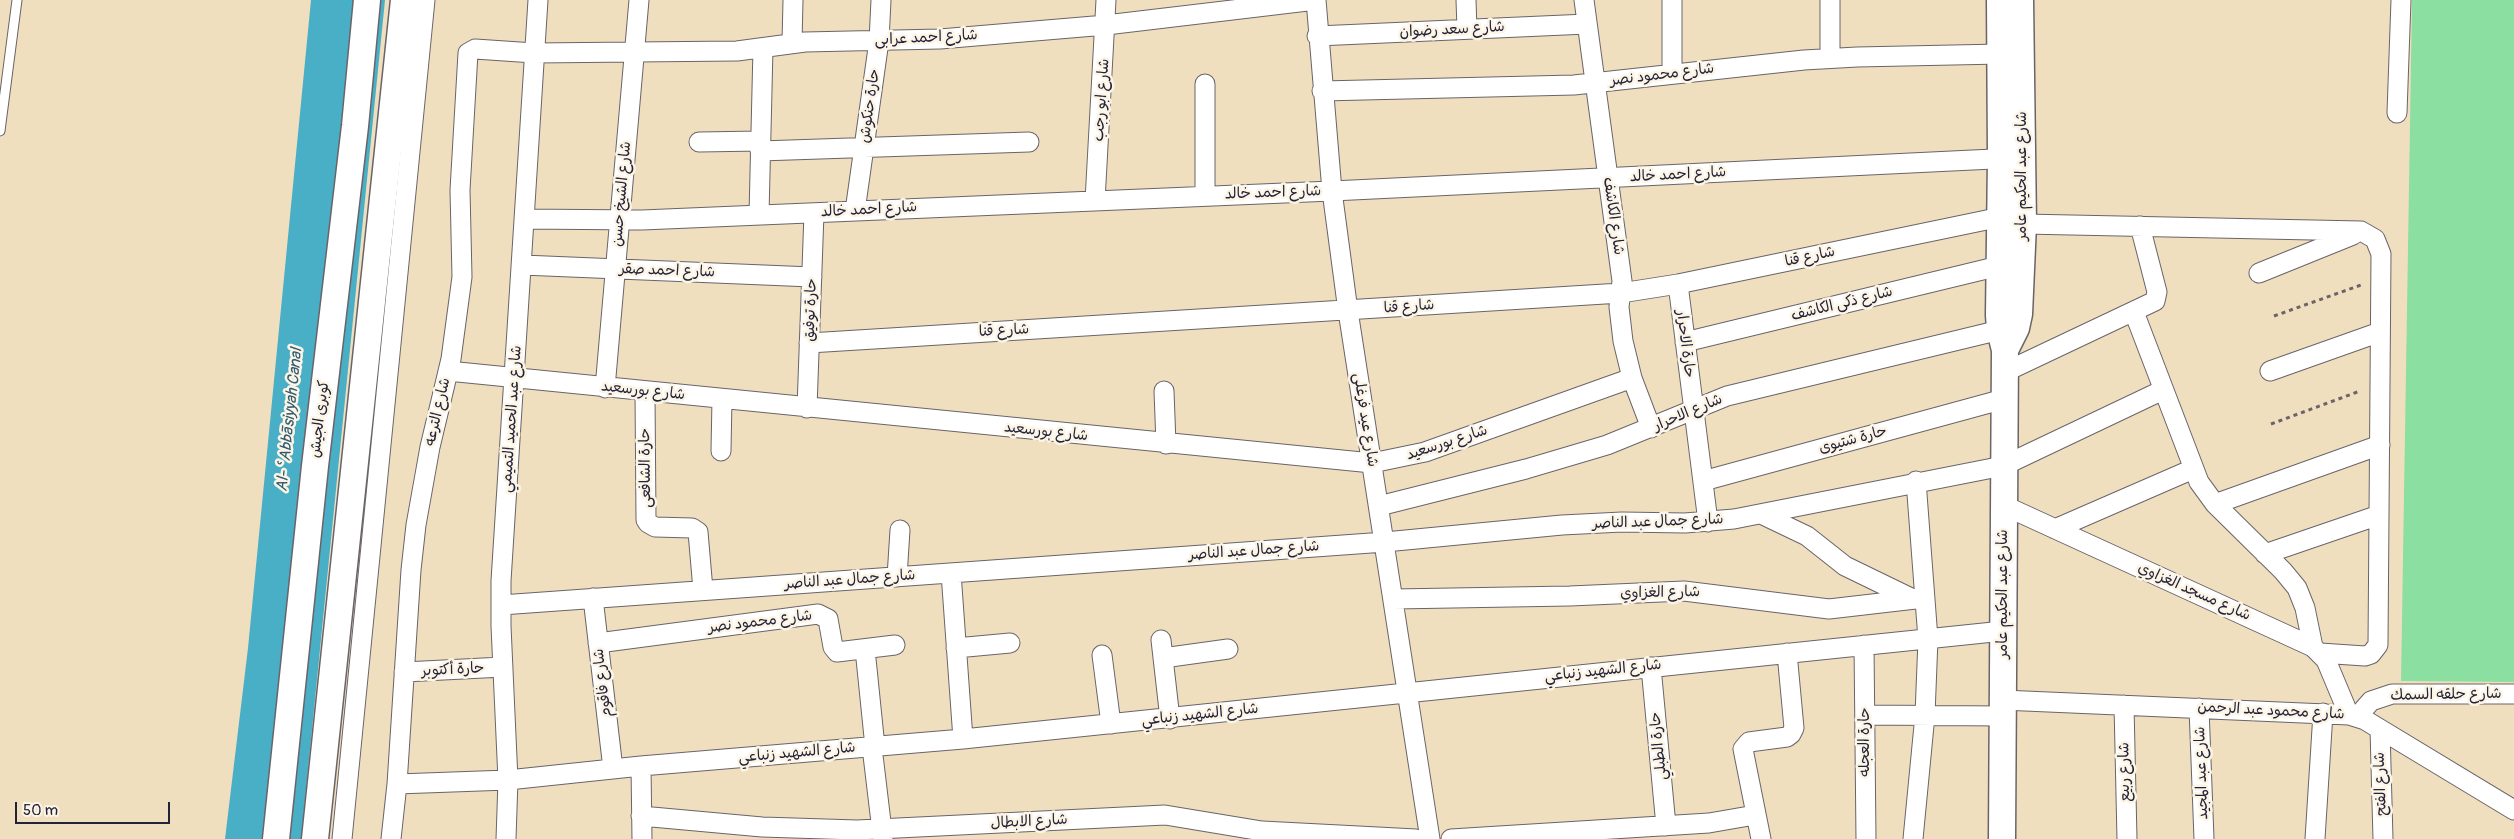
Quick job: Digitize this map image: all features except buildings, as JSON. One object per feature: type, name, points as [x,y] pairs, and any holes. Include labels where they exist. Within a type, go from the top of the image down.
[{"type":"main road","name":"كوبرى الجيش","points":[[276,839],[314,466],[355,126],[367,0]]},
{"type":"main road","points":[[315,839],[404,0]]},
{"type":"main road","name":"شارع عبد الحكيم عامر","points":[[2000,0],[2001,54],[2012,158]]},
{"type":"main road","name":"شارع عبد الحكيم عامر","points":[[2003,351],[2016,328],[2019,314],[2012,221],[2012,158],[2020,0]]},
{"type":"main road","name":"شارع عبد الحكيم عامر","points":[[2002,839],[2004,399],[1999,266],[2012,221]]},
{"type":"street","points":[[342,839],[425,0]]},
{"type":"street","name":"شارع عبد الحميد التميمي","points":[[506,839],[508,780],[501,605],[538,0]]},
{"type":"street","name":"شارع الشيخ حسن","points":[[605,388],[639,0]]},
{"type":"street","points":[[792,43],[793,0]]},
{"type":"street","name":"حارة حنكوش","points":[[855,211],[879,41],[881,0]]},
{"type":"street","name":"شارع ابو رجب","points":[[1095,201],[1106,0]]},
{"type":"street","name":"شارع احمد عرابى","points":[[534,53],[634,53],[763,48],[792,43],[940,39],[1106,25],[1316,0]]},
{"type":"street","name":"شارع عيد فرغلى","points":[[1316,0],[1317,36],[1332,191],[1348,311],[1409,691],[1430,839]]},
{"type":"street","points":[[1466,0],[1466,29]]},
{"type":"street","name":"شارع الكاشف","points":[[1584,0],[1622,280],[1619,314],[1632,378],[1651,428]]},
{"type":"street","points":[[1672,0],[1672,73]]},
{"type":"street","points":[[1830,0],[1830,58]]},
{"type":"street","points":[[2397,113],[2401,0]]},
{"type":"street","name":"شارع سعد رضوان","points":[[1317,36],[1587,24]]},
{"type":"street","points":[[759,215],[763,48]]},
{"type":"street","name":"شارع الترعه","points":[[391,839],[397,784],[411,570],[416,525],[430,447],[448,372],[462,267],[460,190],[466,57],[468,53],[475,49],[534,53]]},
{"type":"street","name":"شارع محمود نصر","points":[[1322,91],[1596,84],[1672,73],[1830,58],[2001,54]]},
{"type":"street","points":[[1205,84],[1205,196]]},
{"type":"street","points":[[699,142],[760,146],[864,148],[1029,142]]},
{"type":"street","name":"شارع احمد خالد","points":[[524,219],[619,221],[1332,191],[2012,158]]},
{"type":"street","name":"حارة توفيق","points":[[807,408],[814,213]]},
{"type":"street","name":"شارع قنا","points":[[809,342],[1348,311],[1621,293],[2012,221],[2361,232]]},
{"type":"street","name":"شارع الاحرار","points":[[1379,506],[1526,469],[1607,445],[1693,409],[1747,391],[2003,351],[2134,312],[2152,304],[2157,297],[2140,226]]},
{"type":"street","points":[[2259,273],[2361,232],[2375,239],[2379,246],[2381,278],[2378,645],[2371,654],[2365,656],[2316,650]]},
{"type":"street","name":"شارع احمد صقر","points":[[522,265],[812,277]]},
{"type":"street","name":"شارع ذكى الكاشف","points":[[1685,342],[1999,266]]},
{"type":"street","name":"حارة الاحرار","points":[[1678,284],[1708,522]]},
{"type":"street","points":[[2134,312],[2193,469],[2215,504],[2297,588],[2316,650],[2326,660],[2353,716]]},
{"type":"street","points":[[2270,371],[2380,332]]},
{"type":"street","name":"شارع بورسعيد","points":[[448,372],[1372,463],[1425,452],[1632,378]]},
{"type":"street","name":"شارع جمال عبد الناصر","points":[[501,605],[1385,542],[1562,525],[1622,522],[1708,522],[1761,514],[1916,481],[2003,466],[2163,390]]},
{"type":"street","points":[[1164,391],[1166,444]]},
{"type":"street","name":"حارة الشافعى","points":[[645,392],[646,520],[655,527],[692,528],[698,532],[702,590]]},
{"type":"street","points":[[721,451],[722,399]]},
{"type":"street","name":"حارة شتيوى","points":[[1703,481],[2004,399]]},
{"type":"street","points":[[2215,504],[2380,445]]},
{"type":"street","points":[[2054,529],[2193,469]]},
{"type":"street","points":[[1913,839],[1925,715],[1928,639],[1919,599],[1916,481]]},
{"type":"street","name":"شارع مسجد الغزاوي","points":[[2003,505],[2316,650]]},
{"type":"street","points":[[1761,514],[1807,536],[1845,566],[1919,599]]},
{"type":"street","points":[[2265,554],[2379,515]]},
{"type":"street","points":[[897,576],[900,530]]},
{"type":"street","points":[[951,573],[963,739]]},
{"type":"street","name":"شارع الغزاوي","points":[[1394,599],[1570,596],[1684,591],[1829,609],[1919,599]]},
{"type":"street","name":"شارع فاقوم","points":[[593,598],[613,769]]},
{"type":"street","name":"شارع محمود نصر","points":[[598,643],[818,614],[828,619],[834,650],[840,652],[895,645]]},
{"type":"street","name":"شارع الشهيد زنباعي","points":[[397,784],[508,780],[641,766],[963,739],[1170,719],[1409,691],[2002,631]]},
{"type":"street","points":[[956,648],[1010,643]]},
{"type":"street","name":"حارة العجله","points":[[1864,645],[1866,839]]},
{"type":"street","points":[[865,649],[882,834]]},
{"type":"street","points":[[1170,719],[1162,649],[1228,649]]},
{"type":"street","points":[[1760,839],[1743,749],[1749,742],[1787,737],[1794,728],[1787,653]]},
{"type":"street","points":[[1102,655],[1112,724]]},
{"type":"street","name":"حارة أكتوبر","points":[[404,672],[503,667]]},
{"type":"street","name":"حارة الطبلي","points":[[1650,667],[1666,826]]},
{"type":"street","name":"شارع حلقه السمك","points":[[2353,716],[2372,701],[2392,694],[2514,694]]},
{"type":"street","name":"شارع محمود عبد الرحمن","points":[[1865,714],[1925,715],[2002,708],[2124,705],[2323,713],[2353,716],[2380,730],[2514,810]]},
{"type":"street","name":"شارع ربيع","points":[[2124,705],[2127,839]]},
{"type":"street","name":"شارع عبد المجيد","points":[[2199,708],[2204,839]]},
{"type":"street","points":[[2315,839],[2323,713]]},
{"type":"street","name":"شارع الفتح","points":[[2380,730],[2383,839]]},
{"type":"street","points":[[641,766],[642,839]]},
{"type":"street","name":"شارع الابطال","points":[[641,816],[780,828],[882,834],[1165,815],[1262,831],[1416,839]]},
{"type":"street","points":[[1451,839],[1666,826],[1709,831],[1755,815]]},
{"type":"lane","points":[[0,132],[2,101],[17,0]]},
{"type":"path","points":[[2274,316],[2381,278]]},
{"type":"path","points":[[2271,424],[2380,384]]},
{"type":"green space","points":[[2412,0],[2514,0],[2514,682],[2401,681]]},
{"type":"water","name":"Al-ʿAbbāsiyyah Canal","points":[[311,0],[385,0],[301,839],[225,839],[248,648]]}]
